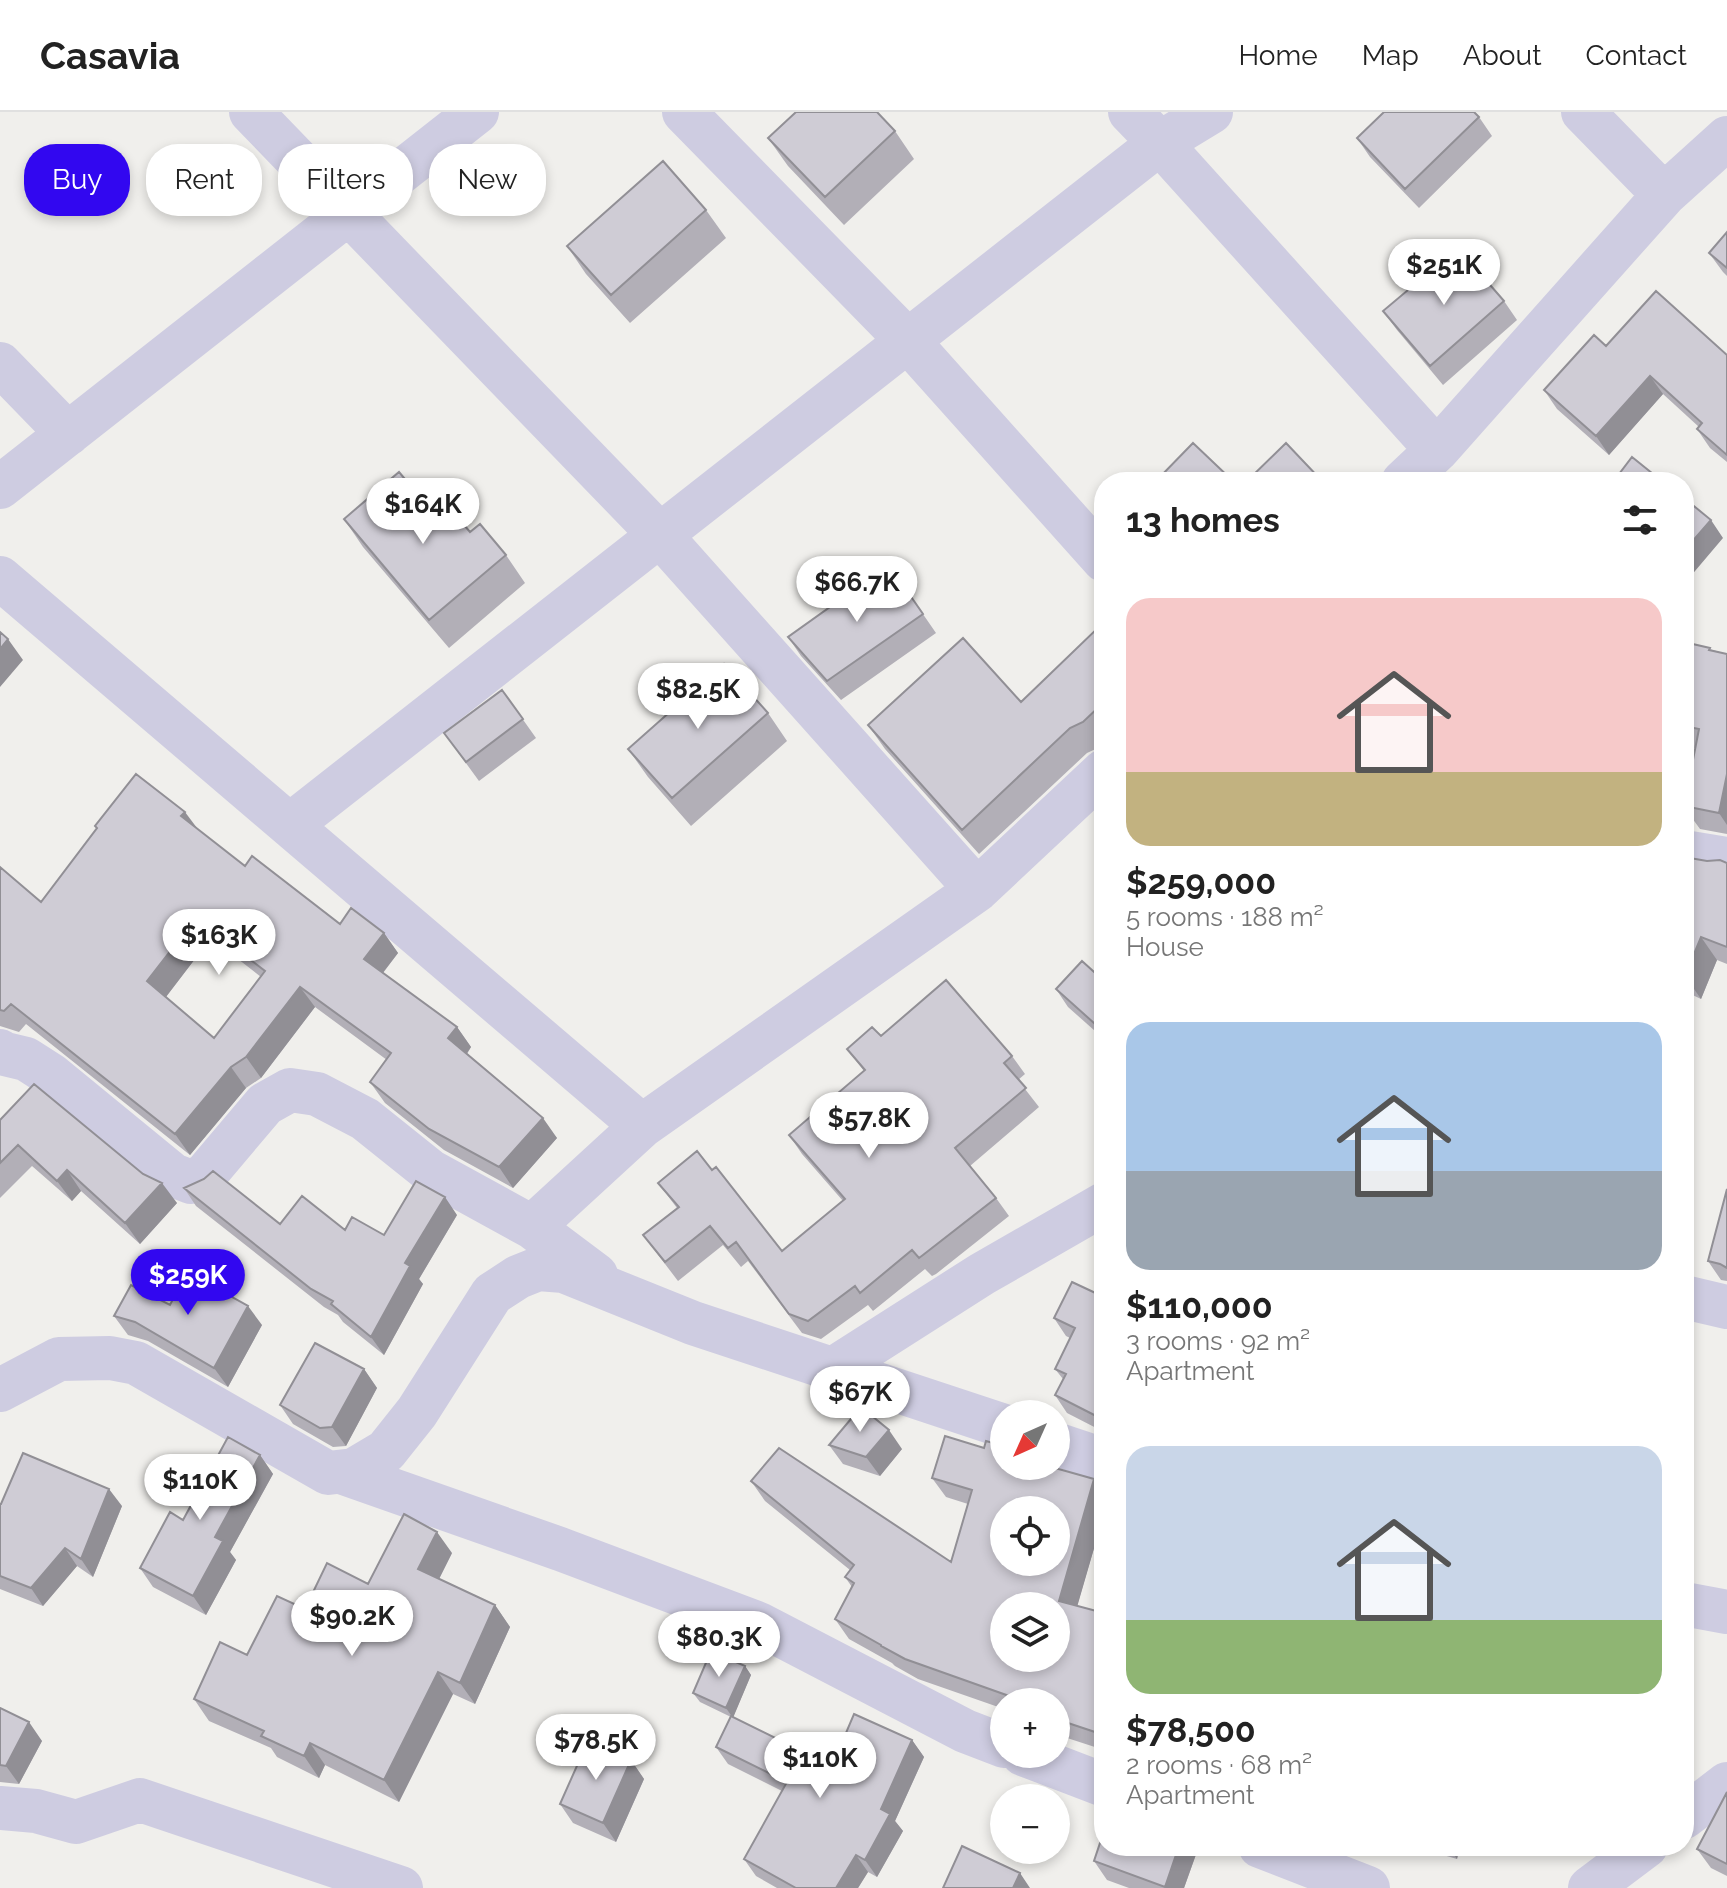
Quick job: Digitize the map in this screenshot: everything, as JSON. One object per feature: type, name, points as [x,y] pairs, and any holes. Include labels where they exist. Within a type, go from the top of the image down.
[{"type":"street","points":[[251,112],[282,144]]},
{"type":"street","points":[[413,162],[477,112]]},
{"type":"street","points":[[684,112],[908,341],[1094,549]]},
{"type":"street","points":[[1130,112],[1437,450]]},
{"type":"street","points":[[290,825],[1160,143],[1211,112]]},
{"type":"street","points":[[1583,112],[1664,195]]},
{"type":"street","points":[[1414,472],[1437,450],[1664,195],[1727,138]]},
{"type":"street","points":[[0,487],[344,216]]},
{"type":"street","points":[[353,216],[660,535],[977,890]]},
{"type":"street","points":[[0,364],[68,434]]},
{"type":"street","points":[[0,578],[642,1126]]},
{"type":"street","points":[[532,1227],[642,1126],[977,890],[1094,780]]},
{"type":"street","points":[[1694,854],[1727,859]]},
{"type":"street","points":[[0,1051],[26,1059],[51,1075],[173,1175],[191,1182],[205,1175],[265,1104],[290,1090],[317,1094],[365,1119],[430,1171],[532,1227],[623,1295]]},
{"type":"street","points":[[833,1369],[982,1274],[1094,1210]]},
{"type":"street","points":[[0,1390],[59,1359],[110,1358],[136,1363],[328,1473],[354,1470],[386,1451],[417,1412],[492,1294],[518,1277],[538,1269],[564,1271],[693,1323],[990,1421]]},
{"type":"street","points":[[1694,1299],[1727,1307]]},
{"type":"street","points":[[1070,1449],[1094,1457]]},
{"type":"street","points":[[341,1472],[560,1549],[759,1624],[965,1731],[990,1741]]},
{"type":"street","points":[[1694,1606],[1727,1612]]},
{"type":"street","points":[[1060,1768],[1094,1781]]},
{"type":"street","points":[[1694,1809],[1727,1784]]},
{"type":"street","points":[[0,1808],[36,1811],[76,1822],[140,1800],[401,1888]]},
{"type":"street","points":[[1286,1856],[1368,1888]]},
{"type":"street","points":[[1590,1888],[1633,1856]]},
{"type":"building","points":[[796,112],[877,112],[895,131],[825,197],[768,138]]},
{"type":"building","points":[[1384,112],[1474,112],[1479,117],[1405,189],[1357,138]]},
{"type":"building","points":[[663,161],[706,210],[611,295],[567,246]]},
{"type":"building","points":[[1727,232],[1727,268],[1709,253]]},
{"type":"building","points":[[1458,248],[1504,301],[1430,366],[1383,311]]},
{"type":"building","points":[[1656,291],[1727,355],[1727,455],[1697,429],[1702,423],[1650,376],[1596,436],[1544,390],[1594,335],[1606,346]]},
{"type":"building","points":[[1193,443],[1223,472],[1165,472]]},
{"type":"building","points":[[1286,443],[1314,472],[1256,472]]},
{"type":"building","points":[[1632,457],[1651,472],[1621,472]]},
{"type":"building","points":[[399,472],[441,522],[453,512],[470,532],[480,524],[506,555],[429,620],[344,519]]},
{"type":"building","points":[[1694,506],[1711,520],[1694,540]]},
{"type":"building","points":[[889,565],[923,614],[827,681],[788,637]]},
{"type":"building","points":[[0,632],[8,639],[0,649]]},
{"type":"building","points":[[1094,632],[1094,712],[1083,722],[1070,728],[962,830],[868,725],[963,638],[1021,702]]},
{"type":"building","points":[[1694,644],[1727,654],[1727,774],[1719,813],[1694,808],[1694,755],[1699,729],[1694,728]]},
{"type":"building","points":[[724,664],[768,713],[672,798],[628,749]]},
{"type":"building","points":[[502,690],[523,719],[466,762],[444,733]]},
{"type":"building","points":[[136,774],[185,812],[181,816],[245,866],[252,856],[340,924],[351,908],[384,933],[364,959],[457,1027],[448,1038],[543,1118],[499,1167],[429,1129],[370,1082],[391,1053],[300,987],[246,1057],[231,1067],[175,1134],[11,1004],[4,1011],[0,1010],[0,867],[41,902],[97,828],[95,826]],"holes":[[[196,918],[265,971],[214,1038],[147,981]]]},
{"type":"building","points":[[1694,859],[1720,860],[1727,863],[1727,947],[1701,937],[1694,954]]},
{"type":"building","points":[[1082,961],[1094,972],[1094,1023],[1056,989]]},
{"type":"building","points":[[946,980],[1012,1056],[1004,1063],[1026,1088],[955,1148],[996,1198],[919,1258],[912,1250],[860,1293],[855,1286],[808,1321],[789,1314],[736,1242],[728,1248],[710,1226],[665,1262],[643,1235],[679,1207],[658,1183],[697,1151],[712,1170],[716,1167],[782,1251],[845,1199],[789,1135],[865,1070],[847,1049],[872,1027],[881,1036]]},
{"type":"building","points":[[34,1084],[143,1174],[162,1183],[125,1223],[67,1170],[57,1181],[18,1145],[0,1163],[0,1120]]},
{"type":"building","points":[[213,1171],[280,1224],[302,1196],[345,1230],[352,1217],[384,1235],[416,1181],[445,1197],[405,1263],[410,1266],[371,1337],[331,1304],[333,1301],[311,1289],[184,1188]]},
{"type":"building","points":[[1727,1189],[1727,1268],[1708,1261]]},
{"type":"building","points":[[187,1272],[248,1306],[214,1368],[135,1322],[114,1316],[131,1285],[170,1305]]},
{"type":"building","points":[[1072,1282],[1094,1292],[1094,1415],[1055,1395],[1066,1374],[1055,1369],[1075,1328],[1054,1318]]},
{"type":"building","points":[[315,1343],[364,1369],[332,1427],[320,1428],[280,1405]]},
{"type":"building","points":[[861,1407],[889,1430],[866,1457],[829,1445]]},
{"type":"building","points":[[945,1436],[984,1448],[986,1441],[990,1442],[990,1480],[1070,1480],[1070,1472],[1094,1479],[1070,1563],[1070,1496],[990,1496],[990,1576],[1066,1576],[1062,1592],[990,1592],[990,1672],[1070,1672],[1070,1604],[1094,1610],[1094,1732],[1070,1724],[1070,1688],[990,1689],[905,1659],[835,1619],[854,1583],[845,1577],[854,1565],[751,1481],[779,1448],[951,1562],[972,1490],[932,1478]]},
{"type":"building","points":[[228,1437],[260,1455],[215,1537],[223,1541],[193,1596],[140,1568],[170,1512],[183,1520]]},
{"type":"building","points":[[23,1453],[109,1489],[81,1559],[65,1548],[31,1588],[0,1576],[0,1504]]},
{"type":"building","points":[[404,1514],[437,1532],[418,1569],[495,1605],[460,1683],[438,1672],[384,1780],[310,1743],[304,1756],[261,1736],[264,1731],[194,1699],[220,1642],[247,1655],[277,1596],[305,1609],[327,1563],[368,1584]]},
{"type":"building","points":[[711,1651],[745,1666],[726,1708],[693,1693]]},
{"type":"building","points":[[0,1708],[29,1722],[6,1766],[0,1765]]},
{"type":"building","points":[[854,1714],[912,1740],[881,1809],[890,1814],[865,1860],[856,1855],[836,1888],[796,1888],[744,1859],[787,1782],[716,1747],[731,1716],[832,1766]]},
{"type":"building","points":[[588,1741],[631,1760],[603,1823],[560,1804]]},
{"type":"building","points":[[1727,1792],[1727,1864],[1697,1849]]},
{"type":"building","points":[[962,1846],[990,1859],[990,1864],[1001,1864],[1020,1873],[1013,1888],[943,1888]]},
{"type":"building","points":[[1096,1856],[1176,1856],[1165,1887],[1094,1861]]}]
